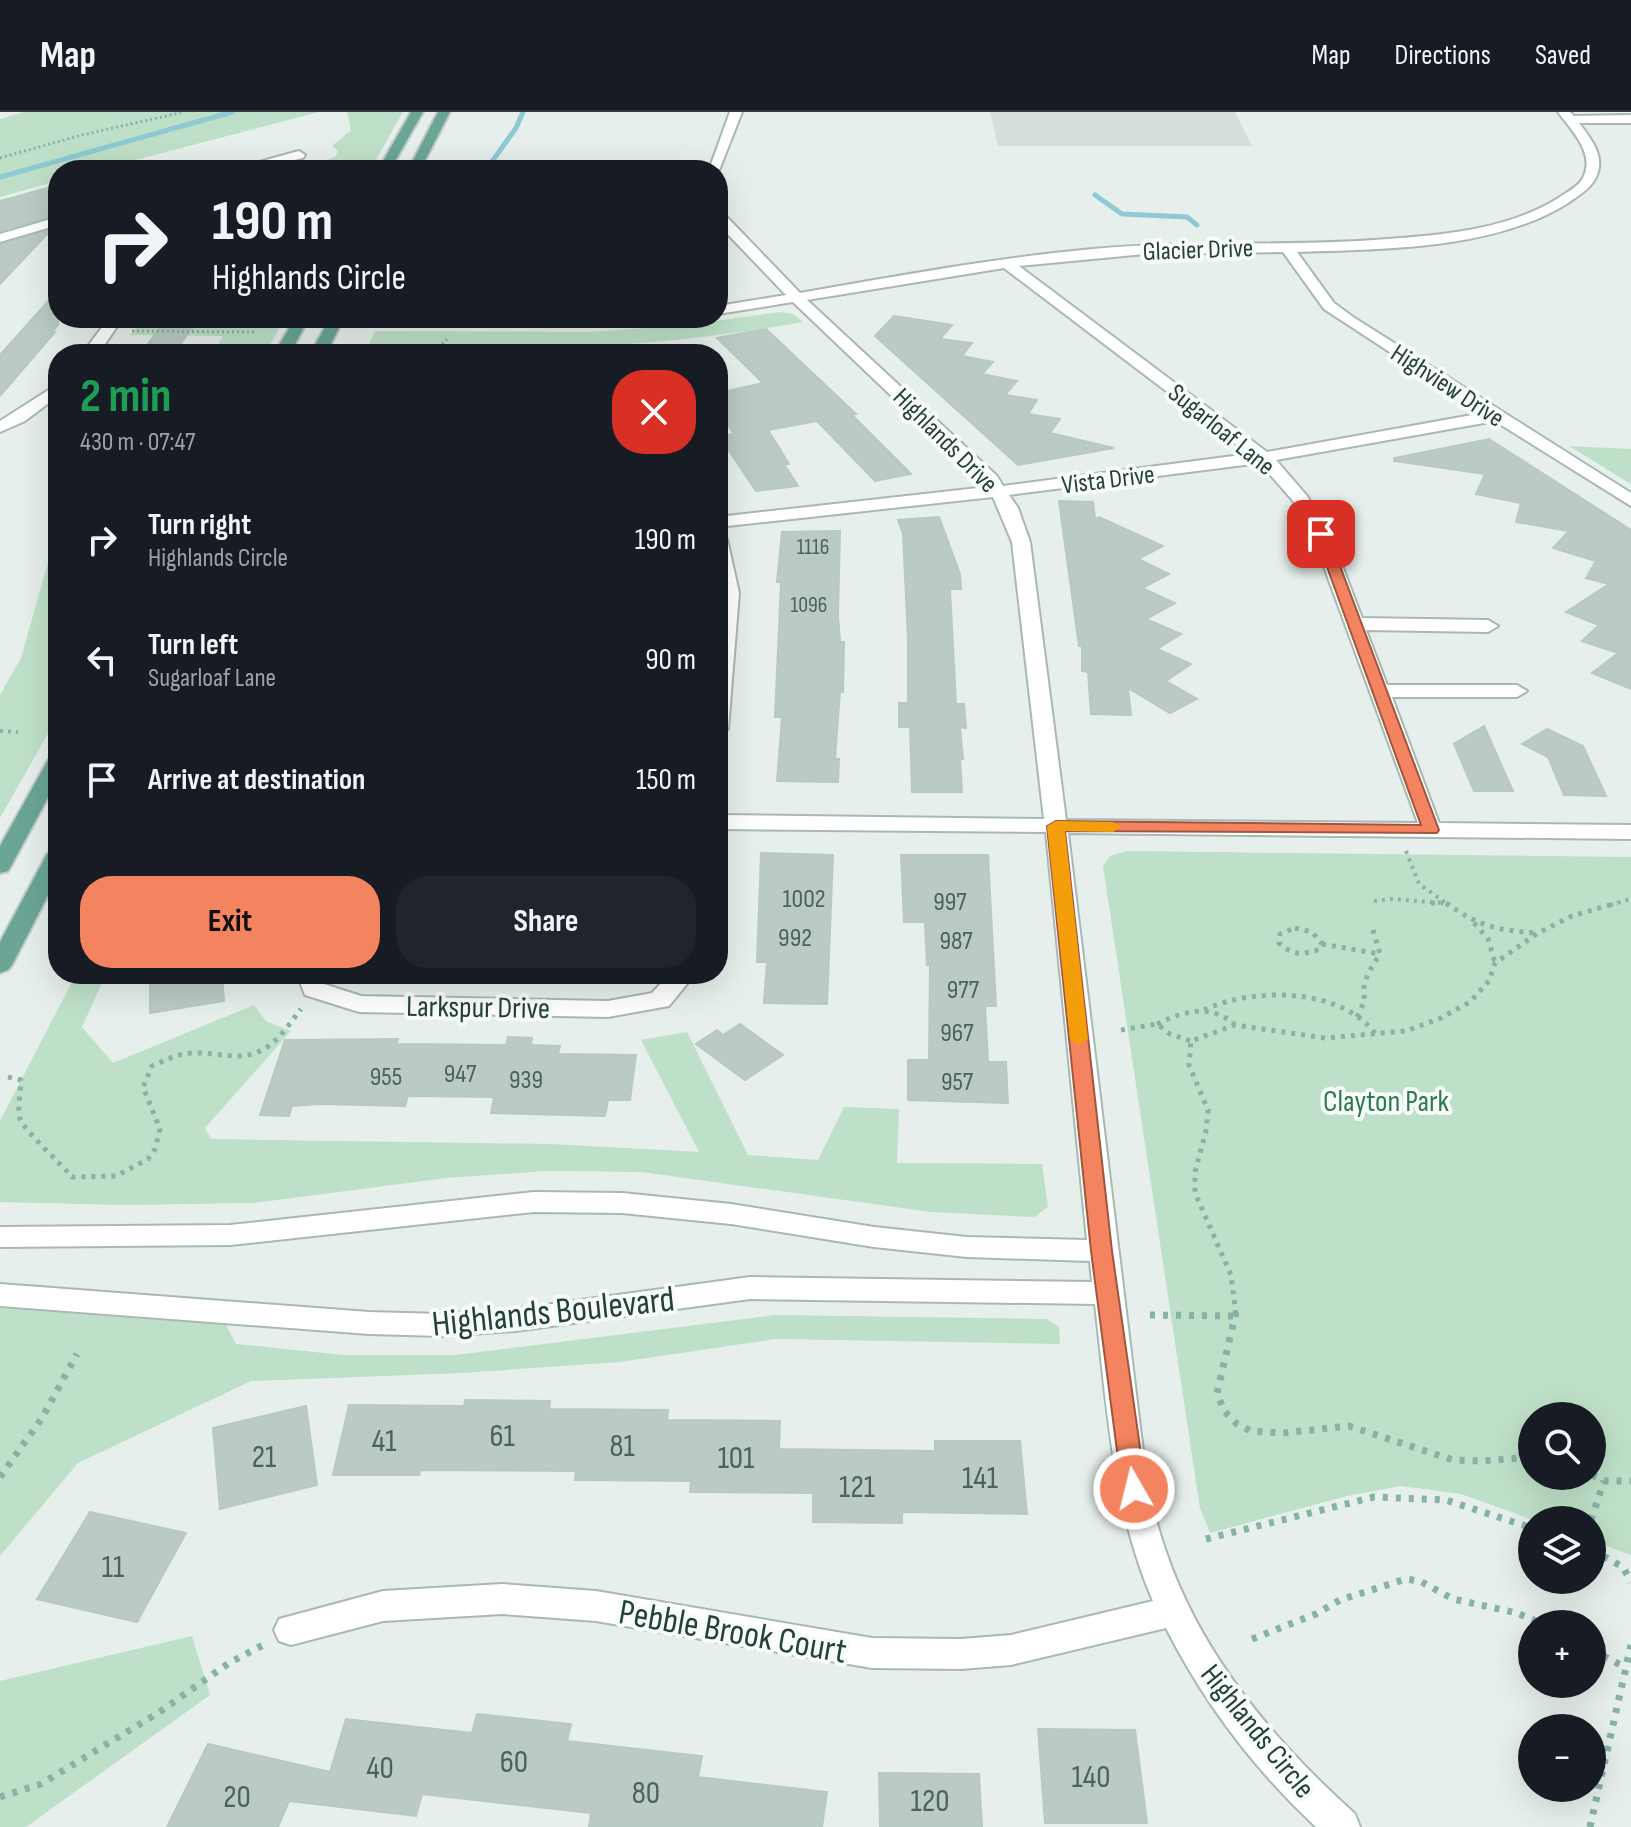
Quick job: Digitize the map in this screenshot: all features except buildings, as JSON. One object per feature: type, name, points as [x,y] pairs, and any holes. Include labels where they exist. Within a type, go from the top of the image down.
[{"type":"main road","points":[[390,160],[417,112]]},
{"type":"main road","points":[[419,160],[444,112]]},
{"type":"main road","points":[[0,866],[48,778]]},
{"type":"main road","points":[[0,965],[48,873]]},
{"type":"street","points":[[719,160],[736,112]]},
{"type":"street","points":[[1567,116],[1631,119]]},
{"type":"street","name":"Glacier Drive","points":[[728,309],[1098,253],[1437,239],[1493,229],[1549,211],[1584,187],[1594,165],[1590,147],[1567,116]]},
{"type":"street","points":[[278,160],[299,155]]},
{"type":"street","points":[[0,238],[48,224]]},
{"type":"street","name":"Highlands Drive","points":[[728,226],[798,299],[947,436],[1000,491],[1021,542],[1056,826]]},
{"type":"street","name":"Highview Drive","points":[[1286,247],[1329,306],[1631,501]]},
{"type":"street","name":"Sugarloaf Lane","points":[[1009,265],[1265,458],[1301,500],[1321,534],[1431,830]]},
{"type":"street","points":[[0,427],[19,418],[48,396]]},
{"type":"street","name":"Vista Drive","points":[[728,521],[1265,458],[1385,439],[1495,416]]},
{"type":"street","points":[[728,584],[728,616]]},
{"type":"street","points":[[1354,624],[1488,626]]},
{"type":"street","points":[[1379,691],[1517,691]]},
{"type":"street","points":[[728,822],[1631,832]]},
{"type":"street","name":"Highlands Circle","points":[[1056,826],[1102,1251],[1138,1518],[1174,1611],[1225,1699],[1305,1794],[1342,1827]]},
{"type":"street","name":"Larkspur Drive","points":[[312,984],[314,989],[359,1004],[608,1009],[660,1000],[674,984]]},
{"type":"street","points":[[0,1237],[230,1235],[520,1203],[607,1203],[731,1214],[874,1237],[967,1247],[1102,1251]]},
{"type":"street","name":"Highlands Boulevard","points":[[0,1295],[369,1323],[442,1325],[515,1320],[750,1288],[1107,1293]]},
{"type":"street","name":"Pebble Brook Court","points":[[291,1630],[383,1606],[502,1599],[596,1606],[872,1653],[961,1654],[1011,1650],[1174,1611]]},
{"type":"path","points":[[0,158],[82,135],[184,112]]},
{"type":"path","points":[[129,331],[255,332]]},
{"type":"path","points":[[442,344],[448,338]]},
{"type":"path","points":[[0,731],[18,732]]},
{"type":"path","points":[[1157,1024],[1170,1034],[1191,1041],[1235,1025],[1325,1038],[1376,1035],[1406,1031],[1441,1018],[1470,1002],[1489,981],[1495,963],[1488,939],[1473,922],[1419,884],[1404,846]]},
{"type":"path","points":[[1374,901],[1388,897],[1425,905],[1443,903]]},
{"type":"path","points":[[1495,963],[1538,933],[1572,916],[1631,899]]},
{"type":"path","points":[[1473,922],[1501,930],[1538,933]]},
{"type":"path","points":[[1322,944],[1318,936],[1301,928],[1283,931],[1278,938],[1283,947],[1295,954],[1310,954],[1322,944],[1380,954]]},
{"type":"path","points":[[1357,1017],[1365,1000],[1362,989],[1366,977],[1380,954],[1373,930]]},
{"type":"path","points":[[1121,1030],[1157,1024],[1177,1013],[1204,1010],[1221,1002],[1268,994],[1318,999],[1367,1022],[1376,1035]]},
{"type":"path","points":[[1204,1010],[1227,1016],[1235,1025]]},
{"type":"path","points":[[8,1077],[21,1080],[20,1119],[30,1135],[47,1148],[72,1177],[116,1176],[138,1167],[155,1149],[160,1129],[143,1087],[152,1066],[180,1053],[242,1057],[259,1053],[271,1046],[295,1016]]},
{"type":"path","points":[[1191,1041],[1189,1065],[1208,1107],[1207,1135],[1197,1161],[1194,1192],[1206,1224],[1226,1256],[1234,1289],[1232,1335],[1215,1386],[1223,1411],[1241,1426],[1267,1435],[1345,1425],[1379,1432],[1453,1460],[1518,1458]]},
{"type":"path","points":[[1150,1315],[1235,1316]]},
{"type":"path","points":[[0,1477],[30,1440],[55,1400],[77,1354]]},
{"type":"path","points":[[1606,1481],[1631,1481]]},
{"type":"path","points":[[1206,1539],[1374,1497],[1446,1500],[1518,1523]]},
{"type":"path","points":[[1606,1558],[1623,1567],[1631,1582]]},
{"type":"path","points":[[1252,1639],[1316,1614],[1340,1600],[1406,1579],[1420,1581],[1453,1599],[1518,1613]]},
{"type":"path","points":[[0,1797],[41,1784],[158,1713],[208,1677],[291,1630]]},
{"type":"path","points":[[1590,1827],[1631,1645]]},
{"type":"path","points":[[1606,1657],[1626,1668]]},
{"type":"shaded area","points":[[990,112],[1235,112],[1252,146],[998,146]]},
{"type":"green space","points":[[24,112],[319,112],[135,160],[48,160],[48,184],[0,197],[0,119]]},
{"type":"green space","points":[[347,112],[403,112],[376,160],[327,160],[335,157],[338,151],[332,146],[351,130]]},
{"type":"green space","points":[[780,312],[793,314],[803,322],[734,333],[625,344],[369,344],[375,331],[589,332],[728,328],[728,319]]},
{"type":"green space","points":[[136,328],[279,328],[271,344],[219,344],[223,336],[130,335]]},
{"type":"green space","points":[[1569,446],[1631,449],[1631,484]]},
{"type":"green space","points":[[48,562],[48,734],[0,818],[0,695],[21,658]]},
{"type":"green space","name":"Clayton Park","points":[[1127,851],[1631,857],[1631,1555],[1606,1546],[1606,1506],[1518,1506],[1518,1515],[1461,1494],[1401,1486],[1347,1496],[1210,1533],[1200,1508],[1103,866],[1110,856]]},
{"type":"green space","points":[[71,984],[101,984],[82,1027],[113,1063],[254,1005],[266,1021],[291,1031],[205,1128],[211,1139],[551,1144],[699,1152],[641,1040],[687,1032],[748,1155],[818,1160],[844,1107],[899,1109],[897,1163],[1042,1164],[1048,1207],[1034,1217],[931,1212],[642,1172],[546,1171],[446,1178],[254,1203],[123,1205],[0,1202],[0,1121]]},
{"type":"green space","points":[[0,1308],[226,1325],[236,1344],[344,1355],[455,1355],[776,1315],[1047,1319],[1059,1327],[1060,1344],[776,1339],[620,1362],[462,1373],[251,1381],[78,1463],[0,1556]]},
{"type":"green space","points":[[192,1636],[210,1695],[26,1827],[0,1827],[0,1681]]},
{"type":"waterway","points":[[61,160],[232,112]]},
{"type":"waterway","points":[[493,160],[516,128],[523,112]]},
{"type":"waterway","points":[[0,177],[48,164]]},
{"type":"waterway","points":[[1095,195],[1122,214],[1187,217],[1197,225]]},
{"type":"slow traffic","points":[[1079,1039],[1056,826],[1113,827]]},
{"type":"route","points":[[1134,1489],[1102,1251],[1056,826],[1431,830],[1321,534]]}]
